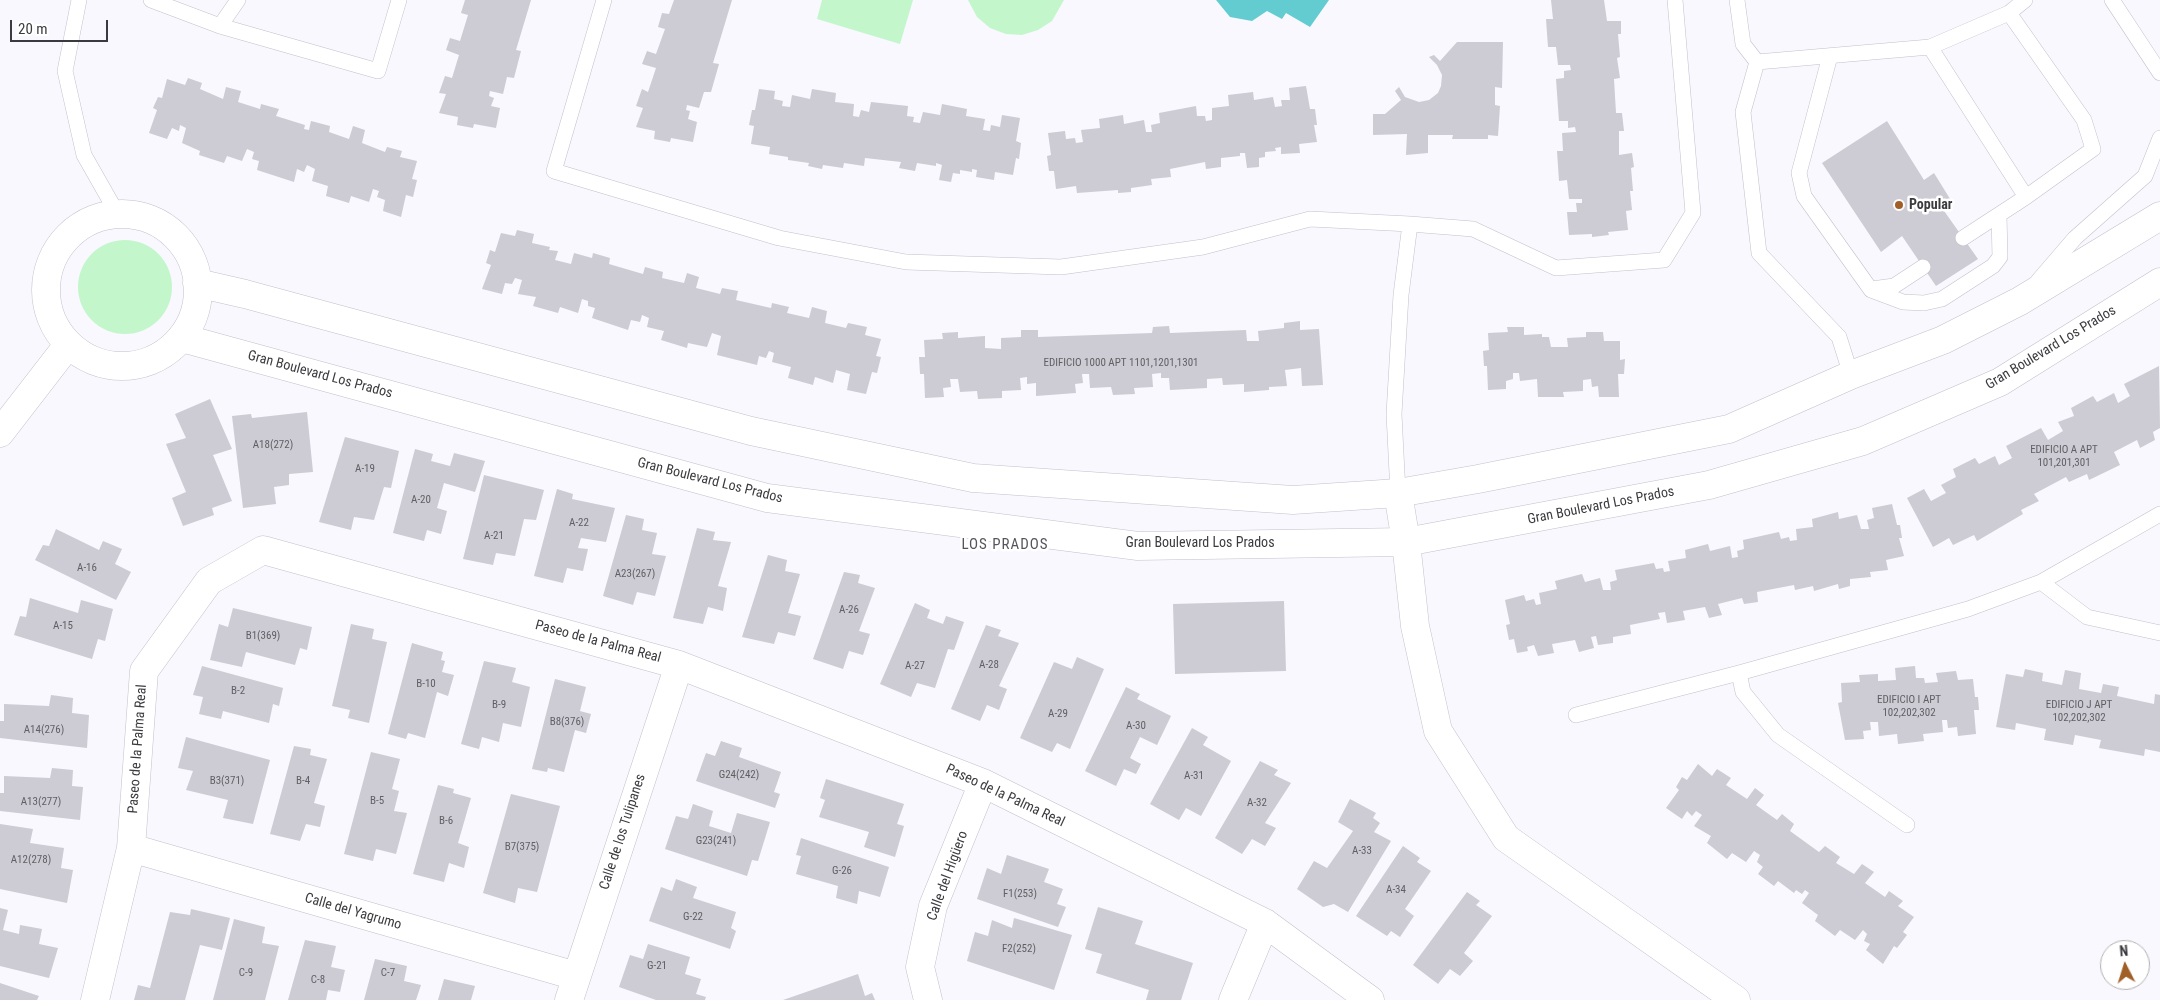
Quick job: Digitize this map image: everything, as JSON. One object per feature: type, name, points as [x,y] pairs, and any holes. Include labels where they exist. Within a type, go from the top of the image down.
[{"type":"street","points":[[117,213],[152,218],[181,239],[197,270],[197,283],[198,306],[182,338],[163,354],[140,364],[114,366],[90,359],[68,345],[49,316],[45,280],[57,247],[83,223],[117,213]]},
{"type":"street","points":[[197,283],[245,294],[751,432],[973,478],[1293,500],[1398,493],[1478,479],[1729,428],[1851,375],[1943,340],[2020,301],[2160,216]]},
{"type":"street","name":"Gran Boulevard Los Prados","points":[[182,338],[767,498],[1138,546],[1406,542],[1709,485],[1863,440],[2000,382],[2160,282]]},
{"type":"street","points":[[0,433],[68,345]]},
{"type":"street","points":[[1398,493],[1406,542],[1415,626],[1438,731],[1506,838],[1736,1000]]},
{"type":"street","name":"Paseo de la Palma Real","points":[[95,1000],[131,848],[144,671],[209,581],[263,550],[680,664],[984,783],[1265,923],[1370,1000]]},
{"type":"street","name":"Calle de los Tulipanes","points":[[572,988],[680,664]]},
{"type":"street","name":"Calle del Higüero","points":[[928,1000],[920,967],[933,906],[984,783]]},
{"type":"street","name":"Calle del Yagrumo","points":[[131,848],[572,988]]},
{"type":"street","points":[[1233,1000],[1265,923]]},
{"type":"lane","points":[[79,0],[66,71],[84,156],[117,213]]},
{"type":"lane","points":[[152,0],[220,26],[378,71],[399,0]]},
{"type":"lane","points":[[220,26],[238,0]]},
{"type":"lane","points":[[604,0],[554,170],[779,238],[906,262],[1061,267],[1203,247],[1310,219],[1410,224],[1473,230],[1556,268],[1664,260],[1693,213],[1675,0]]},
{"type":"lane","points":[[1737,0],[1743,44],[1757,62]]},
{"type":"lane","points":[[1757,62],[1930,47],[2009,13],[2025,0]]},
{"type":"lane","points":[[2112,0],[2160,73]]},
{"type":"lane","points":[[1963,238],[2026,197],[2093,149],[2084,120],[2009,13]]},
{"type":"lane","points":[[1930,47],[2026,197]]},
{"type":"lane","points":[[1830,56],[1799,173],[1804,196],[1871,290],[1903,302],[1924,304],[1942,299],[1993,266],[2000,257],[1999,215]]},
{"type":"lane","points":[[1757,62],[1743,112],[1759,253],[1839,337],[1851,375]]},
{"type":"lane","points":[[2020,301],[2075,238],[2145,176],[2160,138]]},
{"type":"lane","points":[[1398,493],[1394,414],[1401,295],[1410,224]]},
{"type":"lane","points":[[1871,290],[1894,286],[1923,267]]},
{"type":"lane","points":[[1576,715],[1739,673],[1968,609],[2041,582],[2160,514]]},
{"type":"lane","points":[[2041,582],[2087,617],[2160,633]]},
{"type":"lane","points":[[1739,673],[1744,692],[1778,735],[1907,825]]},
{"type":"green space","points":[[822,0],[913,0],[900,44],[817,19]]},
{"type":"green space","points":[[968,0],[1064,0],[1052,21],[1038,30],[1022,35],[1006,34],[990,28],[977,17]]},
{"type":"green space","points":[[125,240],[143,244],[158,254],[168,269],[172,287],[168,305],[158,320],[143,330],[125,334],[107,330],[92,320],[82,305],[78,287],[82,269],[92,254],[107,244]]},
{"type":"water","points":[[1216,0],[1329,0],[1310,27],[1286,13],[1282,19],[1267,11],[1252,21],[1230,17]]},
{"type":"building","points":[[465,0],[531,0],[516,50],[521,51],[514,78],[507,77],[503,94],[490,91],[489,96],[494,98],[491,106],[500,108],[496,128],[474,124],[473,128],[457,125],[458,117],[439,113],[446,94],[439,93],[445,76],[452,78],[459,55],[446,50],[450,38],[460,41],[468,15],[461,13]]},
{"type":"building","points":[[674,0],[732,0],[713,63],[719,64],[711,92],[704,92],[699,108],[687,105],[686,110],[690,111],[688,119],[697,122],[693,142],[671,138],[670,142],[654,139],[655,131],[636,127],[643,108],[636,106],[642,89],[648,92],[656,68],[642,64],[647,51],[656,54],[665,29],[658,27],[662,13],[669,14]]},
{"type":"building","points":[[1551,0],[1604,0],[1607,21],[1621,21],[1621,34],[1618,34],[1620,57],[1617,58],[1620,78],[1614,79],[1616,113],[1622,113],[1624,131],[1619,131],[1619,155],[1632,153],[1634,167],[1631,168],[1633,191],[1630,191],[1632,210],[1626,211],[1628,230],[1608,232],[1609,235],[1592,237],[1592,234],[1569,235],[1567,212],[1577,212],[1576,203],[1582,203],[1582,199],[1569,199],[1567,180],[1559,181],[1557,151],[1563,151],[1562,133],[1576,132],[1575,127],[1568,128],[1568,121],[1559,121],[1556,79],[1564,78],[1564,71],[1571,70],[1570,65],[1558,65],[1556,47],[1548,47],[1546,19],[1553,19]]},
{"type":"building","points":[[1457,42],[1503,42],[1502,88],[1495,87],[1495,105],[1500,106],[1498,136],[1488,135],[1488,139],[1452,139],[1453,135],[1428,135],[1428,153],[1406,155],[1407,134],[1373,135],[1373,114],[1385,114],[1401,100],[1395,91],[1399,87],[1405,97],[1419,102],[1429,100],[1438,93],[1442,75],[1437,65],[1429,57],[1434,55],[1440,61]]},
{"type":"building","points":[[188,78],[202,83],[200,89],[223,99],[226,87],[241,91],[238,102],[260,109],[261,104],[279,109],[276,116],[305,125],[304,129],[309,130],[311,121],[330,126],[329,132],[349,139],[353,126],[365,130],[362,143],[385,152],[387,147],[402,151],[400,157],[417,161],[412,179],[417,180],[413,197],[406,195],[401,217],[383,211],[385,200],[377,197],[379,191],[373,189],[369,202],[351,196],[349,203],[326,196],[328,186],[312,181],[315,169],[307,165],[304,172],[297,169],[294,182],[257,170],[259,161],[252,159],[254,152],[247,149],[242,161],[227,156],[224,163],[199,155],[200,151],[182,143],[186,128],[180,125],[179,131],[172,128],[167,139],[149,133],[157,110],[153,108],[158,97],[162,98],[167,79],[185,85]]},
{"type":"building","points":[[1306,86],[1310,109],[1315,109],[1317,125],[1314,125],[1317,142],[1299,144],[1300,153],[1281,154],[1281,147],[1275,148],[1276,151],[1265,152],[1265,157],[1259,158],[1259,167],[1247,168],[1245,153],[1240,153],[1240,156],[1221,158],[1221,167],[1206,169],[1205,162],[1170,169],[1171,177],[1151,179],[1152,185],[1131,188],[1131,192],[1118,193],[1118,190],[1077,193],[1076,186],[1056,189],[1054,171],[1049,171],[1047,156],[1051,155],[1048,133],[1065,131],[1066,139],[1075,138],[1076,143],[1083,142],[1081,130],[1100,128],[1099,119],[1123,115],[1124,124],[1144,120],[1146,132],[1152,132],[1151,125],[1160,123],[1159,113],[1196,106],[1197,116],[1205,116],[1206,121],[1212,120],[1212,108],[1229,106],[1228,95],[1253,92],[1254,100],[1273,97],[1275,107],[1282,106],[1281,100],[1290,100],[1289,88]]},
{"type":"building","points":[[759,89],[775,91],[774,99],[783,101],[782,106],[790,107],[792,95],[810,99],[812,89],[836,93],[835,102],[854,104],[853,116],[859,117],[861,110],[869,112],[871,102],[908,106],[907,116],[914,117],[913,122],[920,123],[923,112],[940,115],[942,104],[967,109],[966,116],[985,119],[983,130],[990,131],[991,125],[1000,127],[1002,115],[1020,118],[1016,141],[1021,143],[1019,159],[1016,158],[1013,175],[995,172],[994,180],[976,177],[977,170],[972,169],[972,172],[960,170],[960,174],[953,173],[951,182],[939,180],[942,165],[936,163],[936,166],[917,163],[915,171],[899,168],[901,162],[865,158],[864,166],[844,163],[843,168],[823,165],[822,169],[808,166],[809,163],[788,160],[788,157],[769,154],[770,147],[751,144],[754,126],[749,125],[752,110],[755,110]]},
{"type":"building","name":"Popular","points":[[1887,121],[1924,180],[1934,173],[1952,202],[1942,208],[1978,259],[1936,286],[1902,236],[1881,252],[1822,163]]},
{"type":"building","points":[[517,230],[534,234],[532,243],[550,247],[549,250],[558,251],[555,260],[571,264],[574,253],[592,258],[593,253],[610,258],[609,264],[643,274],[645,267],[663,272],[662,278],[684,283],[687,273],[699,277],[696,288],[720,294],[722,288],[738,291],[736,300],[771,308],[772,303],[789,307],[787,313],[809,318],[812,307],[827,311],[825,323],[846,328],[848,323],[867,327],[865,335],[881,339],[876,356],[881,357],[877,373],[872,372],[866,394],[847,390],[850,374],[836,370],[833,383],[815,377],[813,385],[788,378],[791,367],[772,362],[774,353],[769,351],[766,358],[759,356],[757,365],[717,355],[721,336],[712,333],[707,347],[688,343],[687,348],[661,340],[664,331],[647,327],[649,318],[642,315],[640,322],[631,320],[628,330],[592,318],[595,308],[588,306],[588,301],[582,299],[578,313],[560,307],[558,313],[533,306],[536,297],[518,294],[522,280],[515,278],[512,284],[505,283],[502,294],[482,289],[491,265],[486,263],[490,250],[495,252],[501,233],[515,236]]},
{"type":"building","points":[[1300,321],[1300,330],[1319,329],[1323,385],[1302,386],[1301,368],[1285,370],[1287,386],[1269,387],[1269,390],[1244,392],[1244,384],[1223,385],[1222,378],[1207,379],[1207,388],[1170,390],[1169,378],[1161,378],[1161,373],[1152,374],[1153,387],[1134,388],[1135,394],[1113,395],[1111,387],[1090,388],[1089,374],[1082,374],[1083,383],[1075,384],[1076,393],[1036,396],[1036,383],[1027,384],[1027,377],[1020,378],[1021,390],[1002,391],[1002,398],[978,399],[977,391],[960,392],[958,379],[950,379],[951,387],[943,388],[944,397],[925,398],[924,374],[920,374],[919,357],[925,357],[924,340],[943,339],[942,333],[958,332],[958,338],[985,336],[985,348],[1001,349],[1001,338],[1021,337],[1021,330],[1038,330],[1038,337],[1152,333],[1153,327],[1169,326],[1170,333],[1246,330],[1247,341],[1259,341],[1258,331],[1284,328],[1284,323]]},
{"type":"building","points":[[1507,327],[1524,327],[1524,335],[1542,334],[1542,337],[1549,337],[1551,347],[1568,347],[1567,338],[1586,337],[1586,332],[1603,332],[1604,341],[1620,341],[1620,360],[1625,359],[1624,374],[1618,374],[1619,397],[1599,397],[1598,386],[1592,387],[1591,379],[1583,380],[1583,391],[1563,392],[1564,397],[1538,397],[1537,379],[1520,381],[1519,373],[1513,373],[1513,379],[1506,381],[1506,389],[1488,390],[1487,366],[1484,366],[1483,351],[1489,350],[1488,333],[1508,332]]},
{"type":"building","points":[[2159,366],[2160,428],[2153,432],[2155,440],[2140,448],[2137,440],[2114,452],[2120,465],[2089,480],[2087,474],[2069,482],[2066,477],[2034,494],[2039,501],[2021,510],[2023,514],[1977,541],[1974,535],[1953,545],[1949,538],[1933,547],[1907,498],[1924,489],[1931,501],[1946,493],[1941,485],[1956,477],[1953,469],[1975,458],[1979,464],[1995,456],[1999,465],[2012,458],[2006,446],[2041,428],[2048,440],[2063,431],[2058,422],[2074,416],[2071,408],[2093,396],[2097,402],[2114,393],[2118,403],[2130,396],[2124,384]]},
{"type":"building","points":[[210,399],[232,449],[213,455],[232,501],[212,508],[214,515],[183,526],[172,498],[186,492],[166,444],[186,438],[175,414]]},
{"type":"building","points":[[307,412],[313,472],[289,474],[289,485],[274,487],[276,504],[243,508],[232,416],[251,414],[252,418]]},
{"type":"building","points":[[345,437],[399,451],[391,488],[384,487],[374,520],[354,517],[351,530],[319,522]]},
{"type":"building","points":[[415,449],[433,454],[431,461],[450,466],[454,453],[485,461],[475,492],[444,483],[437,508],[447,511],[441,534],[427,530],[424,541],[393,533]]},
{"type":"building","points":[[484,475],[544,490],[536,520],[524,519],[515,556],[496,553],[493,565],[463,559]]},
{"type":"building","points":[[557,489],[573,494],[572,499],[615,508],[606,542],[581,538],[578,548],[588,549],[583,571],[567,568],[563,583],[534,576]]},
{"type":"building","points":[[1892,504],[1897,525],[1900,525],[1902,538],[1899,538],[1904,556],[1886,560],[1888,570],[1870,572],[1871,577],[1850,579],[1850,586],[1839,589],[1838,584],[1814,591],[1813,586],[1795,590],[1794,585],[1757,592],[1758,602],[1744,604],[1742,598],[1718,604],[1722,615],[1709,618],[1705,607],[1683,611],[1685,620],[1667,623],[1665,612],[1658,613],[1660,619],[1630,625],[1631,634],[1613,637],[1613,643],[1598,645],[1596,636],[1591,637],[1594,648],[1579,652],[1575,640],[1552,644],[1554,653],[1538,656],[1534,645],[1527,647],[1528,651],[1517,653],[1514,639],[1509,640],[1506,625],[1510,624],[1505,600],[1524,595],[1526,601],[1534,599],[1536,605],[1541,604],[1539,593],[1557,589],[1555,581],[1582,574],[1585,582],[1600,578],[1603,590],[1611,590],[1610,582],[1617,580],[1615,570],[1654,563],[1656,569],[1663,568],[1664,572],[1670,571],[1668,561],[1686,558],[1685,550],[1708,544],[1710,551],[1730,546],[1732,558],[1738,557],[1737,551],[1744,549],[1743,540],[1779,532],[1781,539],[1789,537],[1790,541],[1797,540],[1796,529],[1813,527],[1812,519],[1838,512],[1839,519],[1857,515],[1861,529],[1869,529],[1867,520],[1874,518],[1872,508]]},
{"type":"building","points":[[626,515],[644,519],[642,530],[657,533],[652,554],[666,556],[655,596],[637,592],[633,605],[603,596]]},
{"type":"building","points":[[697,528],[715,532],[713,540],[731,542],[718,586],[727,588],[723,611],[708,607],[703,624],[673,618]]},
{"type":"building","points":[[56,529],[99,550],[103,541],[122,549],[115,564],[131,572],[116,600],[35,560],[43,545],[49,546]]},
{"type":"building","points":[[768,555],[787,560],[785,571],[800,574],[788,613],[801,616],[795,636],[778,632],[774,644],[742,637]]},
{"type":"building","points":[[844,572],[860,575],[858,583],[875,588],[859,631],[870,634],[863,655],[849,651],[843,669],[813,659]]},
{"type":"building","points":[[30,598],[78,613],[81,600],[113,609],[105,641],[98,639],[92,659],[14,635],[20,616],[26,617]]},
{"type":"building","points":[[1284,601],[1286,671],[1175,674],[1173,604]]},
{"type":"building","points":[[915,603],[930,610],[927,618],[943,624],[946,616],[964,622],[954,650],[948,649],[935,688],[917,683],[911,697],[880,684]]},
{"type":"building","points":[[233,608],[312,627],[307,650],[300,648],[295,665],[246,652],[242,667],[210,660],[219,624],[228,627]]},
{"type":"building","points":[[351,624],[374,629],[372,639],[387,642],[369,723],[348,718],[350,710],[332,706]]},
{"type":"building","points":[[986,625],[1001,630],[998,636],[1019,643],[999,686],[1007,689],[999,710],[987,705],[980,721],[951,709]]},
{"type":"building","points":[[412,643],[443,652],[441,660],[445,661],[442,672],[454,675],[448,696],[437,692],[425,738],[408,733],[406,739],[388,734]]},
{"type":"building","points":[[1077,657],[1104,669],[1070,749],[1057,743],[1052,752],[1020,738],[1054,662],[1072,669]]},
{"type":"building","points":[[484,661],[516,668],[512,682],[530,687],[521,727],[503,723],[499,742],[482,737],[479,749],[461,744]]},
{"type":"building","points":[[202,666],[283,688],[279,706],[273,704],[269,723],[223,711],[221,719],[199,714],[203,697],[193,695]]},
{"type":"building","points":[[1915,666],[1916,678],[1924,678],[1925,683],[1938,682],[1936,673],[1956,671],[1958,680],[1973,679],[1979,710],[1974,710],[1976,734],[1958,736],[1957,727],[1948,728],[1947,720],[1942,720],[1943,732],[1923,734],[1924,741],[1898,744],[1897,734],[1879,736],[1878,722],[1870,722],[1871,730],[1863,731],[1864,739],[1845,740],[1838,703],[1842,702],[1841,683],[1860,682],[1859,675],[1878,674],[1878,681],[1896,680],[1895,668]]},
{"type":"building","points":[[2025,669],[2043,673],[2042,681],[2062,685],[2065,670],[2081,673],[2079,689],[2101,693],[2103,684],[2119,687],[2117,696],[2154,704],[2155,694],[2160,695],[2160,752],[2145,749],[2144,756],[2099,748],[2101,740],[2075,735],[2073,745],[2044,740],[2046,729],[2016,723],[2015,730],[1996,727],[2006,674],[2023,677]]},
{"type":"building","points":[[555,679],[586,687],[580,711],[591,714],[586,733],[575,730],[564,772],[548,768],[547,772],[532,769]]},
{"type":"building","points":[[1126,687],[1140,694],[1137,699],[1171,716],[1157,745],[1140,737],[1130,758],[1141,764],[1136,774],[1124,769],[1116,786],[1085,771]]},
{"type":"building","points":[[51,695],[73,698],[72,713],[89,715],[87,748],[0,738],[0,721],[4,721],[4,704],[49,706]]},
{"type":"building","points":[[1192,728],[1208,737],[1203,745],[1231,761],[1201,816],[1186,808],[1179,820],[1150,804]]},
{"type":"building","points":[[186,737],[270,760],[253,824],[223,818],[228,800],[186,790],[193,771],[178,768]]},
{"type":"building","points":[[721,741],[742,748],[739,757],[781,772],[774,792],[780,794],[775,808],[696,781],[706,753],[715,756]]},
{"type":"building","points":[[294,746],[311,749],[310,755],[327,759],[314,803],[325,806],[320,827],[306,824],[300,841],[270,834]]},
{"type":"building","points":[[371,752],[400,759],[392,789],[399,791],[394,811],[407,813],[396,854],[376,849],[373,861],[344,854]]},
{"type":"building","points":[[1260,761],[1278,770],[1274,775],[1291,783],[1265,823],[1276,828],[1265,846],[1252,839],[1242,854],[1215,838]]},
{"type":"building","points":[[1698,764],[1712,776],[1717,769],[1731,778],[1726,785],[1747,799],[1755,788],[1764,795],[1756,805],[1777,820],[1782,814],[1794,824],[1790,831],[1819,852],[1825,846],[1840,857],[1836,863],[1854,874],[1862,864],[1874,872],[1865,883],[1885,897],[1889,891],[1903,901],[1898,906],[1914,917],[1903,932],[1907,935],[1897,948],[1894,946],[1883,964],[1866,950],[1870,944],[1864,941],[1867,934],[1863,930],[1855,940],[1840,930],[1835,936],[1815,921],[1818,915],[1802,903],[1809,893],[1805,890],[1802,894],[1796,890],[1794,893],[1778,881],[1774,886],[1758,874],[1763,867],[1757,862],[1760,855],[1754,851],[1746,862],[1732,853],[1727,859],[1707,843],[1711,836],[1694,826],[1702,815],[1696,811],[1692,816],[1687,811],[1682,819],[1666,808],[1679,790],[1676,787],[1682,777],[1687,780]]},
{"type":"building","points":[[52,768],[73,770],[72,786],[83,787],[80,820],[0,811],[0,793],[4,793],[4,776],[50,778]]},
{"type":"building","points":[[826,779],[904,804],[897,824],[904,826],[895,857],[864,847],[869,832],[819,817],[825,800],[820,798]]},
{"type":"building","points":[[438,785],[454,789],[453,793],[471,798],[458,843],[469,847],[464,868],[449,863],[444,882],[413,874]]},
{"type":"building","points":[[511,794],[560,806],[537,892],[518,888],[515,903],[483,893]]},
{"type":"building","points":[[1350,799],[1376,813],[1373,818],[1380,823],[1374,832],[1391,841],[1348,912],[1334,904],[1323,907],[1297,889],[1314,861],[1327,868],[1353,831],[1338,822]]},
{"type":"building","points":[[693,804],[713,811],[709,826],[731,833],[737,813],[770,822],[758,861],[752,860],[747,876],[665,849],[676,816],[688,819]]},
{"type":"building","points":[[0,824],[33,829],[30,843],[64,848],[61,868],[73,870],[67,903],[0,889]]},
{"type":"building","points":[[801,838],[889,867],[880,897],[859,891],[857,904],[836,898],[838,886],[796,874],[801,856],[796,855]]},
{"type":"building","points":[[1403,846],[1420,858],[1417,862],[1431,871],[1405,909],[1414,916],[1400,937],[1391,931],[1387,936],[1356,916]]},
{"type":"building","points":[[1007,855],[1049,869],[1044,882],[1063,889],[1057,904],[1066,907],[1058,927],[977,899],[987,868],[1001,874]]},
{"type":"building","points":[[676,879],[697,887],[693,898],[736,912],[731,928],[736,931],[730,949],[649,921],[661,887],[672,891]]},
{"type":"building","points":[[1467,892],[1480,901],[1476,905],[1492,916],[1464,953],[1473,961],[1460,976],[1450,969],[1438,984],[1413,965]]},
{"type":"building","points":[[1098,907],[1143,921],[1135,944],[1193,963],[1181,1000],[1146,1000],[1149,990],[1096,973],[1102,954],[1085,949]]},
{"type":"building","points":[[0,908],[8,910],[3,930],[19,934],[20,925],[42,929],[39,944],[58,948],[49,978],[0,966]]},
{"type":"building","points":[[191,909],[230,918],[222,950],[200,945],[185,1000],[134,1000],[138,985],[150,988],[170,912],[190,915]]},
{"type":"building","points":[[1014,918],[1072,935],[1054,990],[967,961],[975,932],[988,936],[992,920],[1012,928]]},
{"type":"building","points":[[234,919],[265,927],[262,943],[279,946],[265,1000],[213,1000]]},
{"type":"building","points":[[305,940],[336,946],[331,967],[345,970],[340,992],[328,990],[326,1000],[288,1000]]},
{"type":"building","points":[[648,944],[690,957],[685,974],[701,979],[696,994],[706,997],[705,1000],[656,1000],[619,987],[630,955],[643,959]]},
{"type":"building","points":[[375,959],[407,966],[404,981],[421,985],[416,1000],[364,1000]]},
{"type":"building","points":[[858,974],[865,996],[872,993],[875,1000],[783,1000]]},
{"type":"building","points":[[444,979],[475,986],[471,1000],[438,1000]]},
{"type":"building","points":[[0,983],[39,996],[37,1000],[0,1000]]},
{"type":"place","name":"Popular","points":[[1899,205]]},
{"type":"district","name":"LOS PRADOS","points":[[1005,545]]}]
